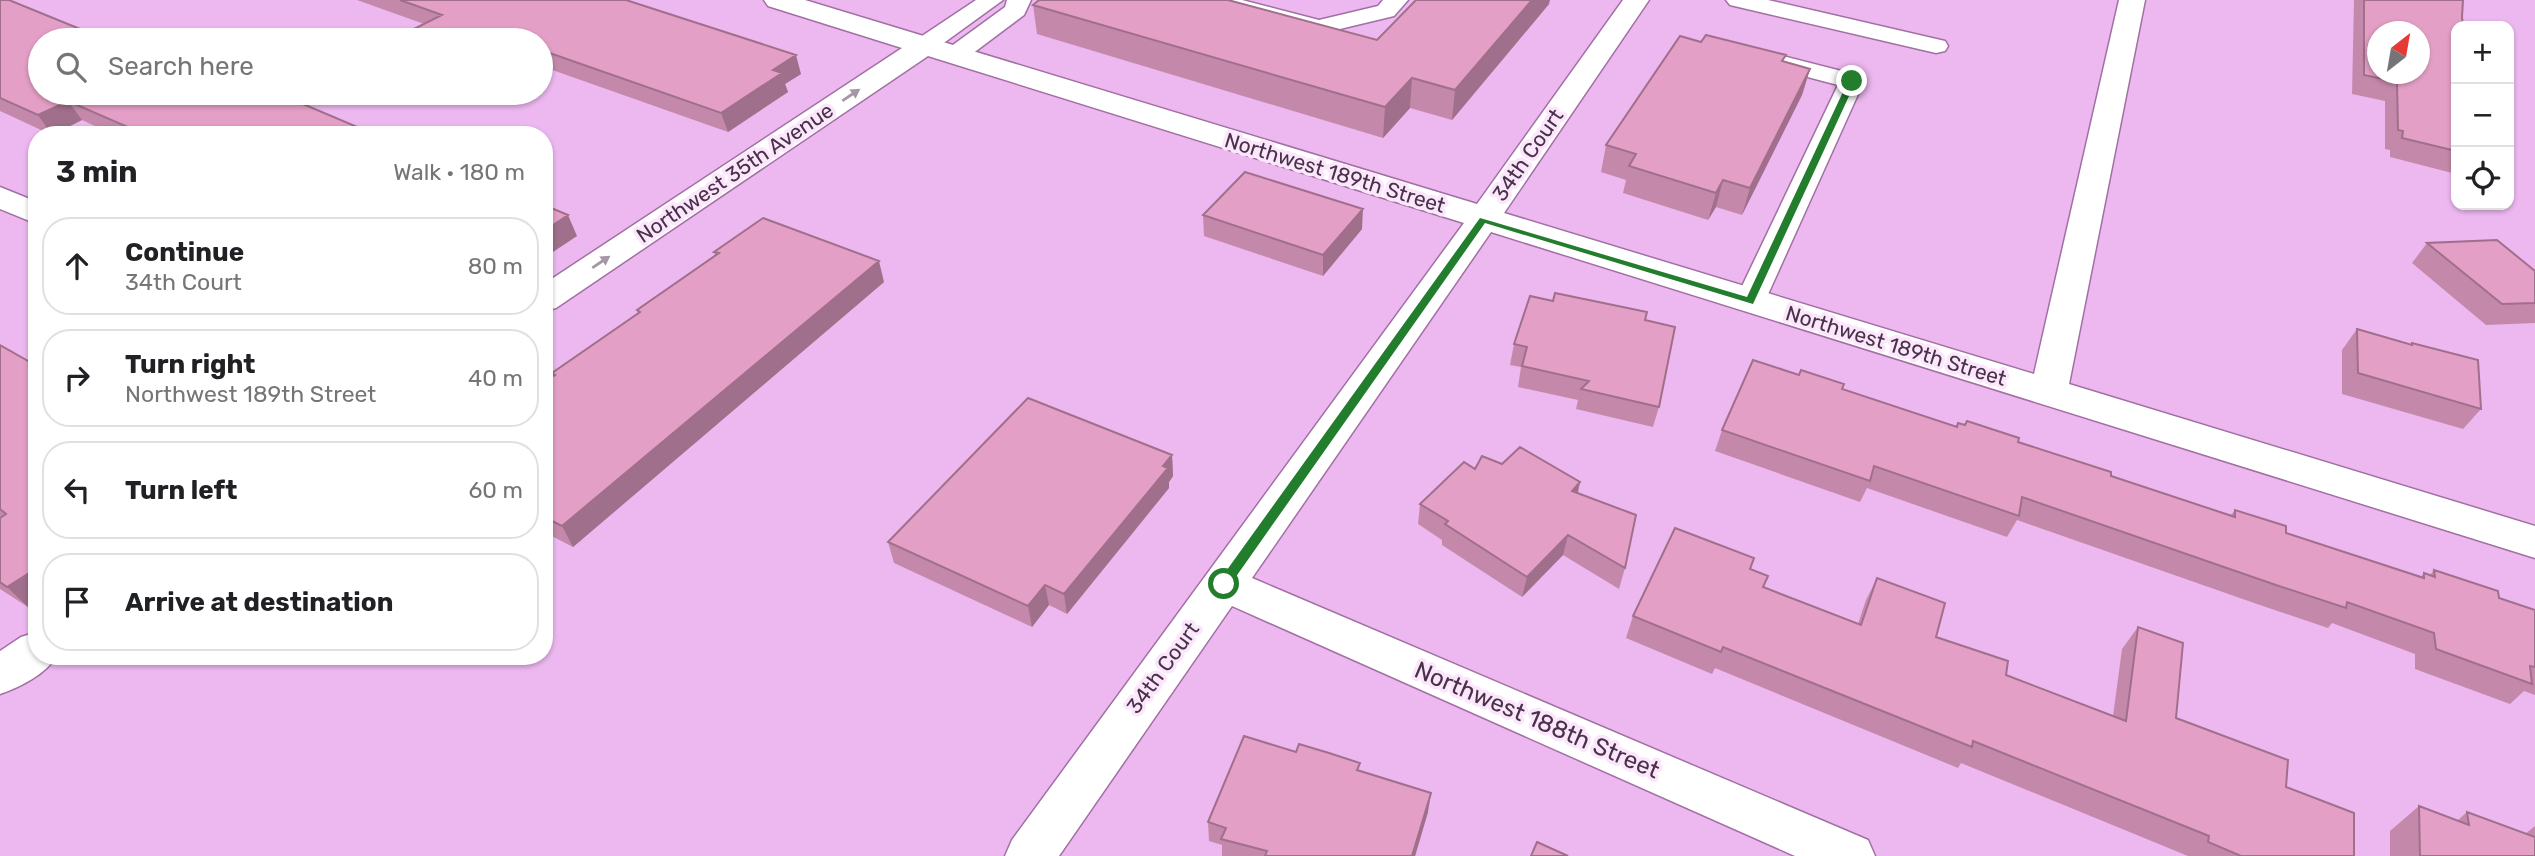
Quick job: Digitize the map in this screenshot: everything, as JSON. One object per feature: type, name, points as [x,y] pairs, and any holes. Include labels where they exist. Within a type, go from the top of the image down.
[{"type":"street","name":"Northwest 189th Street","points":[[777,0],[1483,220],[2535,542]]},
{"type":"street","name":"34th Court","points":[[1030,856],[1483,220],[1636,0]]},
{"type":"street","points":[[2048,393],[2132,0]]},
{"type":"street","name":"Northwest 35th Avenue","points":[[553,294],[940,50]]},
{"type":"street","points":[[0,197],[28,210]]},
{"type":"street","name":"Northwest 188th Street","points":[[1224,584],[1850,856]]},
{"type":"street","points":[[0,675],[28,656]]},
{"type":"lane","points":[[940,50],[991,0]]},
{"type":"lane","points":[[940,50],[1016,10],[1019,0]]},
{"type":"lane","points":[[1215,0],[1318,27],[1386,11],[1396,0]]},
{"type":"lane","points":[[1738,0],[1936,46]]},
{"type":"lane","points":[[1737,51],[1852,81],[1750,301]]},
{"type":"building","points":[[0,0],[9,0],[78,28],[28,28],[28,105],[59,105],[38,115],[0,98]]},
{"type":"building","points":[[400,0],[626,0],[796,55],[773,70],[782,73],[721,113],[553,54],[553,28],[416,28],[442,15]]},
{"type":"building","points":[[1039,0],[1228,0],[1377,40],[1416,0],[1532,0],[1455,90],[1412,78],[1385,107],[1033,5]]},
{"type":"building","points":[[2364,0],[2463,0],[2462,21],[2451,21],[2451,150],[2402,138],[2403,131],[2398,130],[2397,84],[2430,84],[2430,21],[2367,21],[2367,76],[2364,75]]},
{"type":"building","points":[[1706,35],[1786,55],[1782,61],[1810,69],[1750,188],[1723,180],[1716,193],[1629,166],[1636,154],[1606,145],[1680,36],[1701,42]]},
{"type":"building","points":[[77,105],[306,105],[355,126],[125,126]]},
{"type":"building","points":[[1245,172],[1363,209],[1323,255],[1203,215]]},
{"type":"building","points":[[553,209],[568,215],[553,225]]},
{"type":"building","points":[[763,218],[879,261],[562,526],[553,522],[553,372],[719,253],[714,252]]},
{"type":"building","points":[[2497,240],[2535,271],[2535,303],[2502,304],[2427,243]]},
{"type":"building","points":[[1555,293],[1647,312],[1645,320],[1675,327],[1659,407],[1581,389],[1589,381],[1522,366],[1527,347],[1514,344],[1530,296],[1553,301]]},
{"type":"building","points":[[2357,329],[2478,360],[2481,409],[2358,373]]},
{"type":"building","points":[[0,345],[28,361],[28,574],[7,587],[0,582],[0,518],[6,514],[0,509]]},
{"type":"building","points":[[1753,360],[1799,375],[1801,370],[1844,384],[1842,389],[1957,427],[1958,423],[1965,425],[1967,421],[2019,438],[2018,442],[2111,472],[2111,476],[2235,517],[2235,510],[2286,526],[2286,533],[2424,578],[2424,573],[2435,577],[2434,570],[2498,591],[2499,598],[2535,610],[2535,667],[2530,666],[2532,684],[2436,649],[2434,633],[2347,602],[2346,608],[2273,584],[2022,497],[2019,516],[1874,466],[1870,481],[1722,430]]},
{"type":"building","points":[[1028,398],[1172,455],[1163,466],[1168,468],[1064,594],[1045,585],[1028,606],[888,542]]},
{"type":"building","points":[[1520,447],[1580,482],[1572,491],[1636,515],[1625,568],[1568,535],[1527,577],[1445,524],[1448,521],[1420,504],[1464,462],[1475,469],[1482,456],[1502,464]]},
{"type":"building","points":[[1675,528],[1754,558],[1750,569],[1768,576],[1763,587],[1861,625],[1877,578],[1945,603],[1936,637],[2008,661],[2006,675],[2126,721],[2138,627],[2183,643],[2176,718],[2288,760],[2286,787],[2354,813],[2354,856],[2241,856],[2208,842],[2209,836],[1973,741],[1972,747],[1723,647],[1721,652],[1633,616]]},
{"type":"building","points":[[1244,736],[1296,752],[1299,744],[1329,753],[1360,763],[1357,770],[1431,793],[1412,856],[1265,856],[1267,851],[1221,839],[1226,828],[1208,822]]},
{"type":"building","points":[[2419,806],[2469,825],[2467,812],[2535,837],[2535,856],[2420,856]]},
{"type":"building","points":[[1537,842],[1568,856],[1531,856]]},
{"type":"route","points":[[1224,584],[1483,220],[1750,301],[1852,81]]}]
